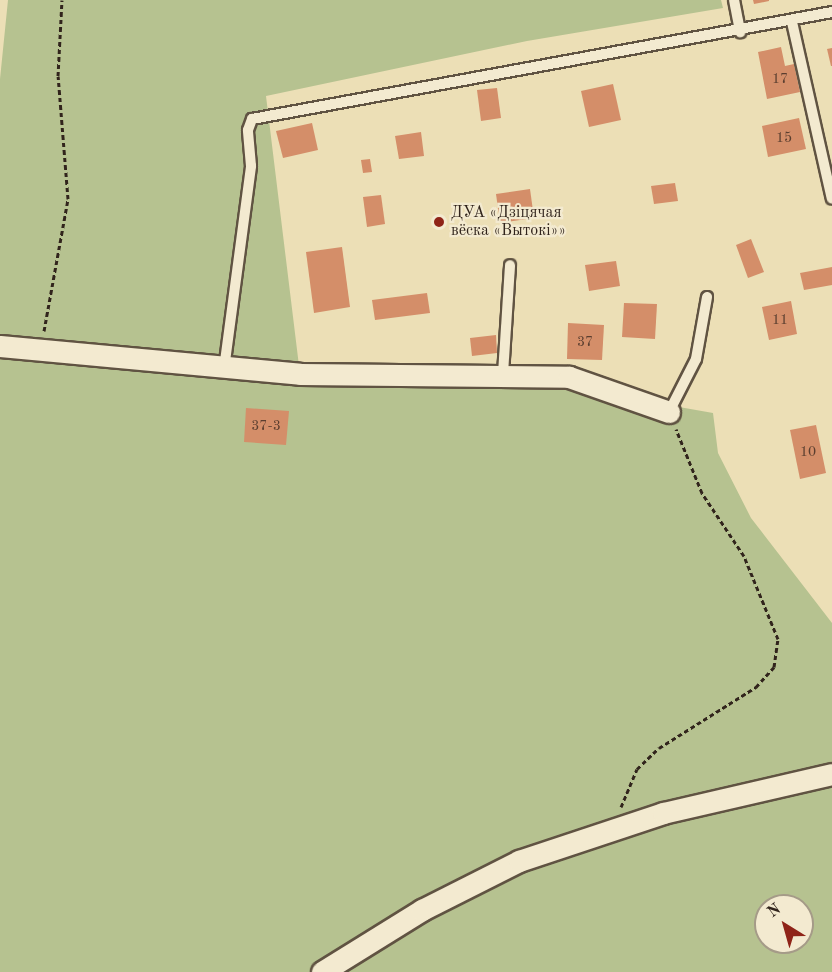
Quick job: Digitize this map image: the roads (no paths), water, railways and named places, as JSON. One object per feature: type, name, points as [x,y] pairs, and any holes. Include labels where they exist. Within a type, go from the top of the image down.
[{"type":"street","points":[[0,346],[224,369],[569,377],[669,412]]},
{"type":"street","points":[[322,972],[422,910],[519,861],[620,827],[832,774]]},
{"type":"lane","points":[[734,0],[740,32]]},
{"type":"lane","points":[[224,369],[251,166],[248,130],[252,119],[740,32],[832,12]]},
{"type":"lane","points":[[792,22],[828,165],[832,199]]},
{"type":"lane","points":[[503,374],[510,265]]},
{"type":"lane","points":[[669,412],[696,359],[707,297]]},
{"type":"place","name":"ДУА «Дзіцячая вёска «Вытокі»»","points":[[439,222]]}]
